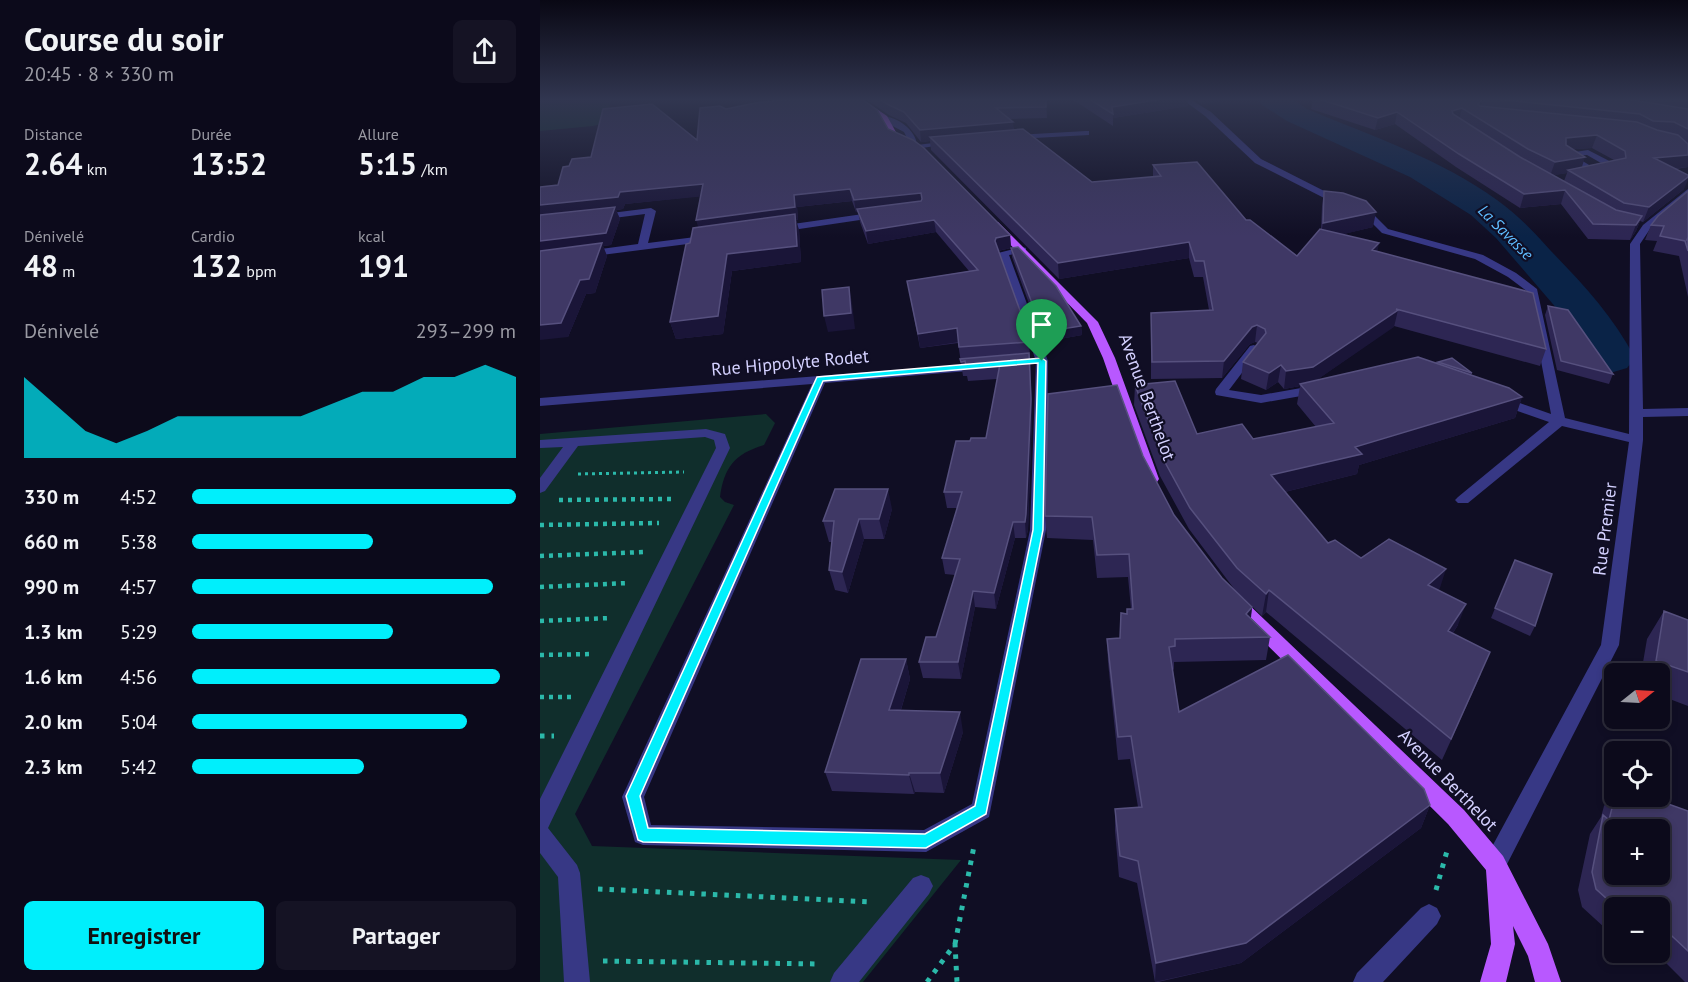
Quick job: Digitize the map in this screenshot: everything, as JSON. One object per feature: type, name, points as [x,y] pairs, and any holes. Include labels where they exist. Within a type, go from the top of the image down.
[{"type":"main road","points":[[916,145],[930,156]]},
{"type":"main road","name":"Avenue Berthelot","points":[[986,214],[1092,322],[1109,358],[1151,477],[1161,496]]},
{"type":"main road","name":"Avenue Berthelot","points":[[1227,595],[1456,817],[1495,864],[1539,953],[1548,982]]},
{"type":"main road","points":[[1493,982],[1503,944],[1495,864]]},
{"type":"street","points":[[1241,145],[1258,161],[1337,201],[1367,213],[1385,231],[1479,257],[1512,275],[1533,291],[1559,421]]},
{"type":"street","points":[[1582,174],[1616,168],[1588,152],[1566,154],[1593,171]]},
{"type":"street","name":"Rue Premier","points":[[1495,864],[1610,645],[1636,440],[1635,244],[1641,226],[1688,192]]},
{"type":"street","points":[[584,218],[651,211],[642,248]]},
{"type":"street","points":[[769,230],[884,214]]},
{"type":"street","points":[[574,256],[723,236]]},
{"type":"street","points":[[820,379],[633,796],[643,835],[926,841],[981,810],[1038,530],[1036,361],[1003,253],[1022,250]]},
{"type":"street","points":[[1256,348],[1221,392],[1261,399],[1330,385]]},
{"type":"street","name":"Rue Hippolyte Rodet","points":[[540,402],[995,365]]},
{"type":"street","points":[[1484,395],[1559,421],[1636,440]]},
{"type":"street","points":[[1636,413],[1688,412]]},
{"type":"street","points":[[1463,500],[1559,421]]},
{"type":"street","points":[[540,444],[706,433],[720,437],[723,448],[623,653],[541,834],[569,873],[576,971]]},
{"type":"street","points":[[540,488],[574,442]]},
{"type":"street","points":[[850,974],[914,895]]},
{"type":"street","points":[[1366,982],[1429,916]]},
{"type":"path","points":[[550,474],[712,472]]},
{"type":"path","points":[[551,500],[698,499]]},
{"type":"path","points":[[540,525],[686,523]]},
{"type":"path","points":[[540,556],[672,551]]},
{"type":"path","points":[[540,586],[657,582]]},
{"type":"path","points":[[540,621],[640,617]]},
{"type":"path","points":[[540,655],[623,653]]},
{"type":"path","points":[[957,982],[955,944],[981,810]]},
{"type":"path","points":[[1429,916],[1456,817]]},
{"type":"path","points":[[570,887],[914,895]]},
{"type":"path","points":[[927,982],[955,944]]},
{"type":"path","points":[[576,971],[850,974]]},
{"type":"green space","points":[[766,414],[775,423],[764,445],[745,453],[728,470],[720,497],[725,502],[734,505],[575,814],[592,846],[961,860],[863,982],[540,982],[540,434]]},
{"type":"building","points":[[594,145],[920,145],[1010,235],[996,238],[995,241],[1027,330],[1029,342],[959,347],[957,328],[918,334],[907,281],[978,270],[934,220],[866,231],[857,209],[921,201],[921,193],[854,200],[850,189],[794,195],[795,207],[696,220],[703,184],[620,192],[618,197],[540,205],[540,187],[558,185],[563,167],[569,166],[572,159],[591,157]]},
{"type":"building","points":[[938,145],[1044,145],[1092,182],[1161,176],[1153,165],[1197,162],[1246,220],[1250,220],[1297,256],[1320,229],[1379,243],[1372,250],[1533,293],[1546,349],[1396,309],[1398,310],[1313,367],[1286,371],[1281,365],[1269,373],[1243,362],[1266,333],[1265,329],[1257,325],[1252,327],[1224,361],[1152,362],[1151,313],[1213,310],[1204,261],[1195,261],[1189,242],[1058,263]]},
{"type":"building","points":[[1445,145],[1501,145],[1616,210],[1642,216],[1636,225],[1593,224],[1565,190],[1524,194]]},
{"type":"building","points":[[1521,145],[1566,145],[1585,157],[1555,162]]},
{"type":"building","points":[[1614,145],[1688,145],[1688,155],[1654,158],[1688,177],[1649,207],[1624,203],[1568,170],[1626,158],[1625,151]]},
{"type":"building","points":[[1324,191],[1343,193],[1366,201],[1376,212],[1323,223]]},
{"type":"building","points":[[1688,191],[1688,251],[1685,241],[1660,236],[1664,226],[1651,225],[1658,216]]},
{"type":"building","points":[[615,207],[606,233],[540,241],[540,215]]},
{"type":"building","points":[[795,214],[797,246],[727,254],[718,316],[670,322],[686,244],[690,243],[693,228]]},
{"type":"building","points":[[602,243],[589,279],[580,280],[561,323],[540,325],[540,251]]},
{"type":"building","points":[[1018,247],[1056,286],[1081,326],[1043,332],[1011,248]]},
{"type":"building","points":[[849,287],[851,313],[824,316],[822,290]]},
{"type":"building","points":[[1548,306],[1568,310],[1613,374],[1561,361]]},
{"type":"building","points":[[1029,353],[1031,399],[1025,522],[1013,522],[994,593],[973,591],[958,662],[919,662],[926,637],[936,637],[960,559],[942,558],[962,492],[944,492],[956,441],[986,438],[1000,364],[966,366],[965,361],[961,362],[960,359]]},
{"type":"building","points":[[1418,357],[1509,388],[1522,397],[1355,447],[1362,454],[1271,475],[1328,543],[1335,540],[1361,558],[1389,539],[1446,569],[1428,585],[1466,604],[1448,631],[1490,652],[1451,739],[1269,590],[1266,594],[1237,568],[1190,508],[1161,455],[1135,385],[1175,381],[1197,434],[1242,424],[1253,439],[1334,423],[1300,384]]},
{"type":"building","points":[[1452,358],[1472,373],[1438,362]]},
{"type":"building","points":[[1117,385],[1143,456],[1174,515],[1222,578],[1252,607],[1246,614],[1270,637],[1175,639],[1175,646],[1169,647],[1179,712],[1288,655],[1424,789],[1430,805],[1246,943],[1156,963],[1138,861],[1120,856],[1115,809],[1142,807],[1131,736],[1118,737],[1107,639],[1120,638],[1121,613],[1127,614],[1127,609],[1133,609],[1129,554],[1097,555],[1092,517],[1045,516],[1048,394]]},
{"type":"building","points":[[835,489],[888,489],[879,519],[859,519],[842,572],[829,570],[834,521],[823,521]]},
{"type":"building","points":[[1515,560],[1552,574],[1535,626],[1495,608]]},
{"type":"building","points":[[1664,611],[1688,620],[1688,672],[1670,666],[1670,663],[1656,661]]},
{"type":"building","points":[[861,659],[906,659],[889,710],[960,712],[940,773],[909,773],[909,775],[825,772]]},
{"type":"building","points":[[1670,805],[1688,811],[1688,951],[1670,934],[1670,897],[1605,897],[1596,889],[1592,872],[1603,815],[1608,819],[1604,819],[1604,885],[1670,885],[1670,819],[1609,819],[1612,807],[1670,807]]},
{"type":"waterway","name":"La Savasse","points":[[1365,145],[1422,170],[1484,207],[1510,230],[1574,301],[1597,331],[1610,358]]},
{"type":"route","points":[[1042,361],[1038,530],[981,810],[926,841],[643,835],[633,796],[820,379],[1042,361]]}]
